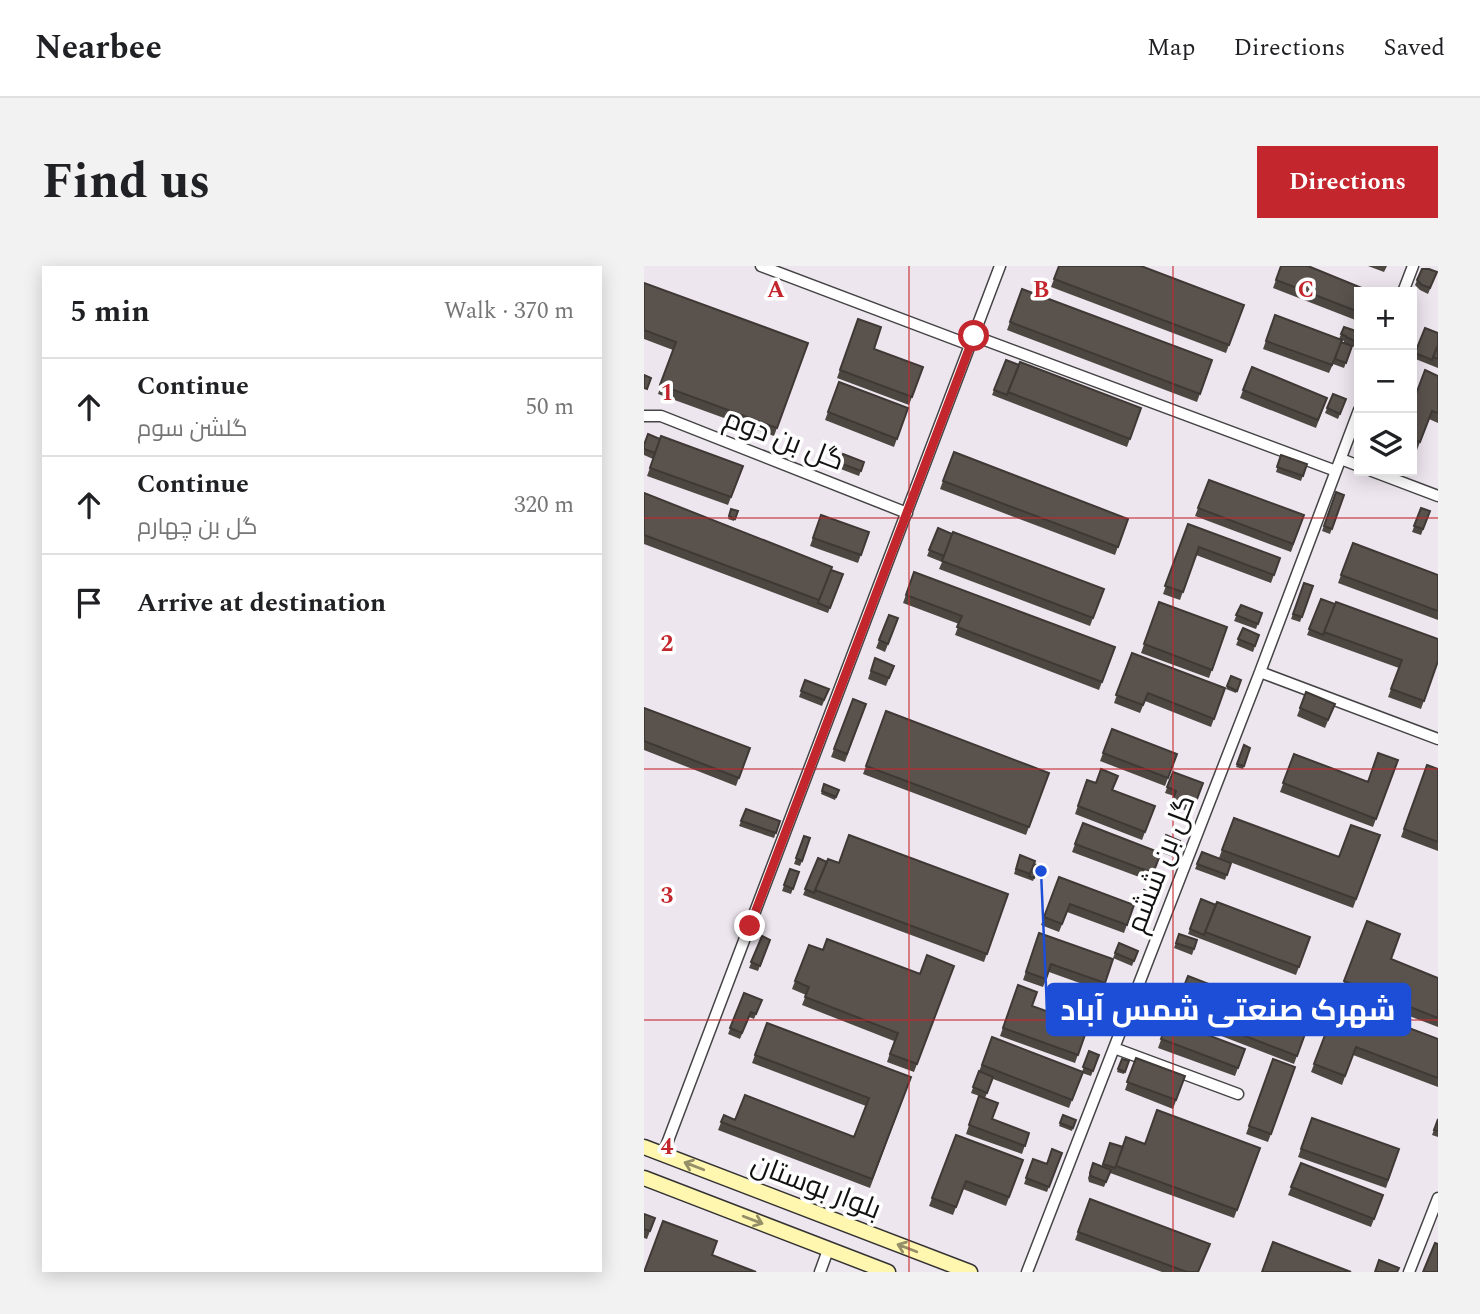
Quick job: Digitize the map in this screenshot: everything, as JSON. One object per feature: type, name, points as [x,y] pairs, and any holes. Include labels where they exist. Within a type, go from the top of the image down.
[{"type":"street","points":[[761,266],[1336,471]]},
{"type":"street","points":[[663,1154],[1000,266]]},
{"type":"street","points":[[1406,287],[1413,266]]},
{"type":"street","name":"گل بن ششم","points":[[1027,1272],[1261,672],[1358,413]]},
{"type":"street","name":"گل بن دوم","points":[[644,416],[661,416],[907,513]]},
{"type":"street","points":[[1341,459],[1354,464]]},
{"type":"street","points":[[1385,476],[1438,496]]},
{"type":"street","points":[[1261,672],[1438,739]]},
{"type":"street","points":[[1114,1048],[1238,1094]]},
{"type":"street","name":"بلوار بوستان","points":[[644,1147],[970,1272]]},
{"type":"street","name":"بلوار بوستان","points":[[644,1178],[888,1272]]},
{"type":"street","points":[[1409,1272],[1438,1198]]},
{"type":"street","points":[[821,1272],[828,1250]]},
{"type":"shaded area","points":[[644,266],[1438,266],[1438,1272],[644,1272]]},
{"type":"building","points":[[1059,266],[1141,266],[1244,305],[1229,345],[1054,279]]},
{"type":"building","points":[[1281,266],[1308,266],[1359,287],[1354,287],[1354,310],[1276,280]]},
{"type":"building","points":[[1422,269],[1437,272],[1430,288],[1417,280]]},
{"type":"building","points":[[644,283],[808,343],[777,428],[660,385],[676,342],[644,330]]},
{"type":"building","points":[[1022,289],[1212,360],[1200,394],[1010,322]]},
{"type":"building","points":[[1275,315],[1342,340],[1332,365],[1266,341]]},
{"type":"building","points":[[858,319],[881,327],[874,349],[923,367],[912,397],[840,370]]},
{"type":"building","points":[[1344,327],[1354,330],[1354,340],[1341,334]]},
{"type":"building","points":[[1425,328],[1438,333],[1438,345],[1432,360],[1417,354]]},
{"type":"building","points":[[1341,342],[1352,346],[1346,363],[1335,359]]},
{"type":"building","points":[[1438,345],[1438,359],[1433,357]]},
{"type":"building","points":[[1006,360],[1019,365],[1007,395],[994,390]]},
{"type":"building","points":[[1020,362],[1141,408],[1130,439],[1008,392]]},
{"type":"building","points":[[1252,367],[1327,398],[1318,420],[1243,390]]},
{"type":"building","points":[[1425,370],[1438,376],[1438,413],[1432,411],[1420,442],[1417,441],[1417,392]]},
{"type":"building","points":[[644,375],[651,378],[647,389],[644,388]]},
{"type":"building","points":[[839,382],[908,408],[897,439],[828,412]]},
{"type":"building","points":[[1333,394],[1346,399],[1340,414],[1327,408]]},
{"type":"building","points":[[648,434],[660,439],[655,453],[644,449]]},
{"type":"building","points":[[661,436],[743,466],[731,497],[650,468]]},
{"type":"building","points":[[954,452],[1128,519],[1118,547],[943,481]]},
{"type":"building","points":[[843,454],[864,462],[861,471],[840,463]]},
{"type":"building","points":[[1281,455],[1307,464],[1303,476],[1277,467]]},
{"type":"building","points":[[1209,480],[1304,515],[1293,544],[1198,508]]},
{"type":"building","points":[[1336,492],[1344,495],[1332,529],[1324,526]]},
{"type":"building","points":[[644,493],[832,567],[819,600],[644,535]]},
{"type":"building","points":[[1421,508],[1430,511],[1423,529],[1414,526]]},
{"type":"building","points":[[731,509],[738,511],[735,519],[729,516]]},
{"type":"building","points":[[821,515],[869,532],[861,555],[813,538]]},
{"type":"building","points":[[1188,524],[1280,558],[1274,575],[1199,547],[1183,592],[1165,586]]},
{"type":"building","points":[[938,528],[952,534],[944,556],[929,550]]},
{"type":"building","points":[[953,532],[1104,589],[1093,618],[942,561]]},
{"type":"building","points":[[1353,543],[1438,575],[1438,611],[1341,575]]},
{"type":"building","points":[[831,570],[843,574],[830,608],[818,603]]},
{"type":"building","points":[[914,572],[1115,647],[1102,682],[957,627],[962,616],[906,595]]},
{"type":"building","points":[[1304,583],[1313,586],[1302,617],[1293,614]]},
{"type":"building","points":[[1321,599],[1335,604],[1323,635],[1309,629]]},
{"type":"building","points":[[1159,602],[1227,627],[1212,670],[1144,644]]},
{"type":"building","points":[[1336,602],[1438,639],[1438,661],[1424,701],[1391,689],[1402,660],[1324,632]]},
{"type":"building","points":[[1241,605],[1262,613],[1258,624],[1236,615]]},
{"type":"building","points":[[889,615],[898,618],[888,644],[879,640]]},
{"type":"building","points":[[1243,628],[1259,635],[1255,646],[1238,639]]},
{"type":"building","points":[[1132,653],[1225,688],[1214,719],[1148,693],[1143,705],[1116,695]]},
{"type":"building","points":[[875,658],[894,666],[889,678],[871,671]]},
{"type":"building","points":[[1231,676],[1241,680],[1237,691],[1227,686]]},
{"type":"building","points":[[805,680],[829,689],[824,700],[801,691]]},
{"type":"building","points":[[1306,692],[1335,704],[1328,720],[1300,708]]},
{"type":"building","points":[[853,699],[866,704],[847,754],[834,749]]},
{"type":"building","points":[[644,708],[750,748],[739,778],[644,741]]},
{"type":"building","points":[[886,711],[1049,773],[1029,827],[866,766]]},
{"type":"building","points":[[1112,729],[1177,754],[1168,778],[1103,753]]},
{"type":"building","points":[[1244,745],[1250,748],[1244,766],[1237,764]]},
{"type":"building","points":[[1378,753],[1398,760],[1376,819],[1283,783],[1294,754],[1368,782]]},
{"type":"building","points":[[1427,765],[1438,769],[1438,842],[1404,829]]},
{"type":"building","points":[[1101,769],[1118,776],[1112,790],[1155,806],[1145,832],[1078,806],[1087,780],[1096,783]]},
{"type":"building","points":[[1173,772],[1203,783],[1194,807],[1173,799],[1176,791],[1167,787]]},
{"type":"building","points":[[824,784],[839,790],[836,797],[822,791]]},
{"type":"building","points":[[746,809],[780,821],[776,833],[741,821]]},
{"type":"building","points":[[1234,818],[1339,857],[1351,825],[1380,835],[1356,899],[1222,850]]},
{"type":"building","points":[[1083,823],[1161,853],[1153,873],[1075,844]]},
{"type":"building","points":[[849,835],[1008,894],[987,954],[815,890],[828,859],[839,863]]},
{"type":"building","points":[[1166,835],[1180,841],[1175,852],[1161,846]]},
{"type":"building","points":[[804,836],[810,838],[802,861],[796,858]]},
{"type":"building","points":[[1202,852],[1231,863],[1227,875],[1197,864]]},
{"type":"building","points":[[1020,855],[1035,861],[1030,874],[1016,869]]},
{"type":"building","points":[[818,858],[827,862],[814,893],[805,889]]},
{"type":"building","points":[[1034,864],[1039,866],[1034,878],[1029,876]]},
{"type":"building","points":[[790,869],[799,872],[793,889],[784,885]]},
{"type":"building","points":[[1059,877],[1134,905],[1127,925],[1070,904],[1062,924],[1044,917]]},
{"type":"building","points":[[1144,890],[1159,895],[1155,906],[1140,900]]},
{"type":"building","points":[[1201,899],[1216,905],[1204,935],[1190,929]]},
{"type":"building","points":[[1217,902],[1310,937],[1299,967],[1205,932]]},
{"type":"building","points":[[1367,921],[1400,934],[1391,959],[1438,978],[1438,1018],[1344,981]]},
{"type":"building","points":[[1039,933],[1113,959],[1105,983],[1051,964],[1046,979],[1026,972]]},
{"type":"building","points":[[1179,934],[1197,940],[1194,949],[1176,943]]},
{"type":"building","points":[[762,936],[770,940],[760,966],[751,962]]},
{"type":"building","points":[[827,939],[920,974],[927,955],[954,966],[917,1064],[890,1054],[898,1033],[805,997],[809,987],[795,981],[809,945],[823,950]]},
{"type":"building","points":[[1119,943],[1138,951],[1134,961],[1115,953]]},
{"type":"building","points":[[1188,976],[1309,1023],[1297,1056],[1175,1009]]},
{"type":"building","points":[[1169,984],[1183,989],[1174,1012],[1161,1007]]},
{"type":"building","points":[[1018,985],[1037,992],[1032,1006],[1088,1026],[1078,1055],[1003,1028]]},
{"type":"building","points":[[744,993],[762,1000],[756,1014],[751,1012],[742,1033],[730,1028]]},
{"type":"building","points":[[1338,1001],[1438,1039],[1438,1078],[1356,1047],[1345,1076],[1314,1064]]},
{"type":"building","points":[[1168,1020],[1245,1049],[1238,1068],[1161,1039]]},
{"type":"building","points":[[767,1023],[911,1077],[872,1179],[721,1122],[724,1115],[735,1120],[745,1095],[854,1137],[869,1098],[755,1055]]},
{"type":"building","points":[[992,1037],[1083,1072],[1072,1100],[982,1065]]},
{"type":"building","points":[[1089,1051],[1099,1055],[1093,1071],[1083,1067]]},
{"type":"building","points":[[1136,1058],[1185,1076],[1176,1100],[1127,1082]]},
{"type":"building","points":[[1122,1059],[1129,1061],[1125,1072],[1118,1069]]},
{"type":"building","points":[[1273,1059],[1295,1067],[1271,1134],[1249,1126]]},
{"type":"building","points":[[979,1071],[993,1077],[987,1093],[973,1087]]},
{"type":"building","points":[[979,1096],[998,1103],[992,1119],[1029,1133],[1025,1146],[969,1125]]},
{"type":"building","points":[[1157,1110],[1260,1148],[1237,1210],[1116,1166],[1126,1137],[1145,1144]]},
{"type":"building","points":[[1063,1115],[1076,1120],[1073,1128],[1060,1123]]},
{"type":"building","points":[[1312,1118],[1399,1149],[1388,1180],[1301,1149]]},
{"type":"building","points":[[956,1135],[1023,1160],[1009,1197],[966,1181],[956,1207],[932,1198]]},
{"type":"building","points":[[1110,1143],[1123,1147],[1115,1168],[1103,1164]]},
{"type":"building","points":[[1052,1149],[1062,1153],[1049,1187],[1026,1178],[1033,1159],[1047,1164]]},
{"type":"building","points":[[1093,1163],[1111,1170],[1106,1182],[1091,1176]]},
{"type":"building","points":[[1301,1163],[1383,1195],[1374,1219],[1291,1187]]},
{"type":"building","points":[[1090,1199],[1210,1244],[1198,1272],[1187,1272],[1078,1232]]},
{"type":"building","points":[[644,1214],[655,1218],[650,1231],[644,1229]]},
{"type":"building","points":[[663,1221],[717,1241],[712,1255],[756,1272],[644,1272]]},
{"type":"building","points":[[1273,1242],[1351,1272],[1262,1272]]},
{"type":"building","points":[[1435,1243],[1438,1244],[1438,1272],[1423,1272]]},
{"type":"building","points":[[1379,1260],[1399,1268],[1397,1272],[1375,1272]]},
{"type":"place","name":"شهرک صنعتی شمس آباد","points":[[1041,871]]},
{"type":"route","points":[[750,926],[974,336]]}]
